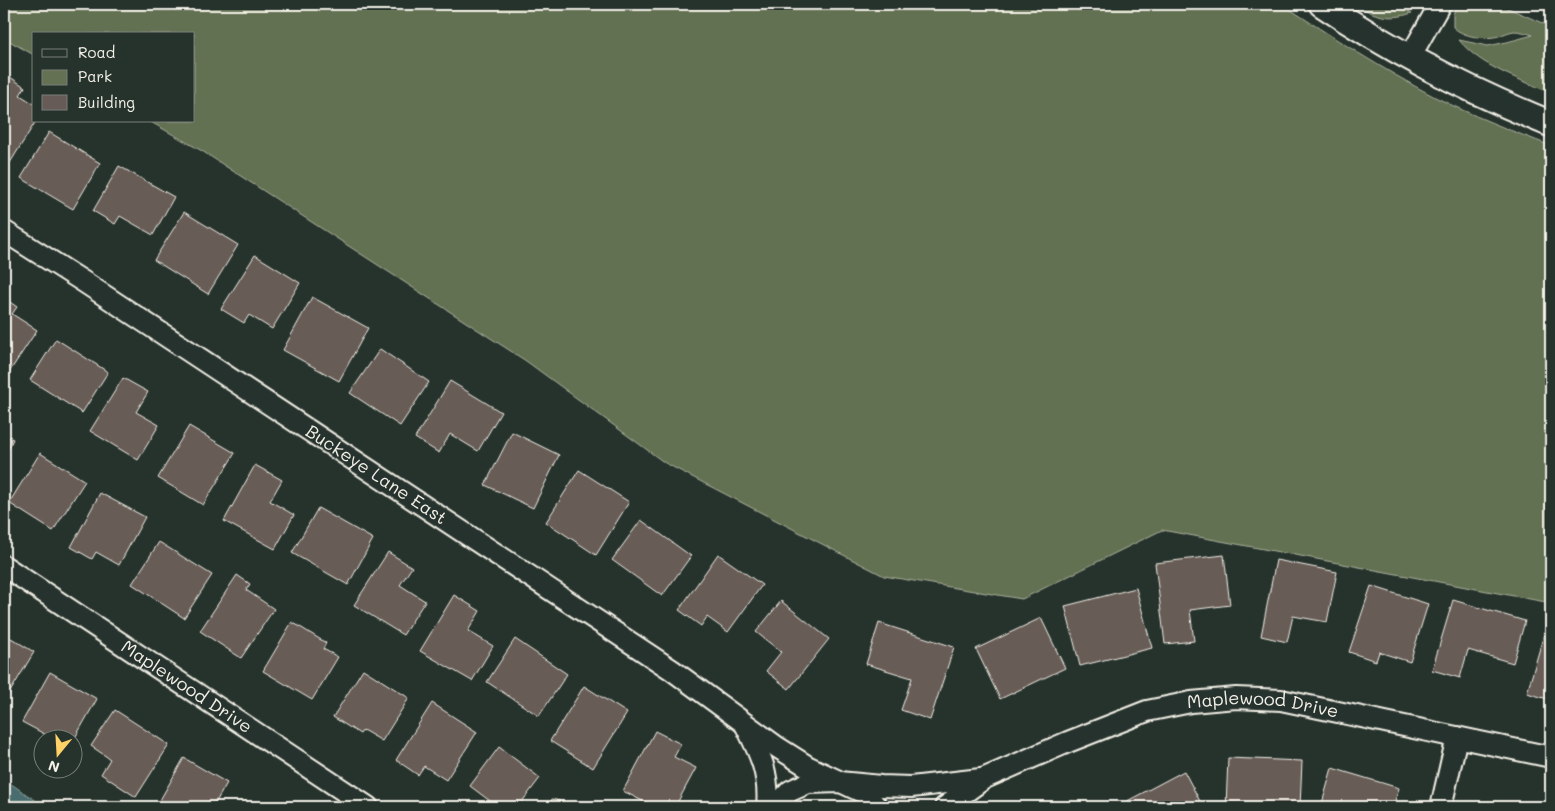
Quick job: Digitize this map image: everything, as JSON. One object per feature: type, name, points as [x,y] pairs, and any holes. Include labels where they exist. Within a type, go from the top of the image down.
[{"type":"street","points":[[1322,4],[1410,57],[1551,124]]},
{"type":"street","points":[[1410,57],[1440,4]]},
{"type":"street","name":"Buckeye Lane East","points":[[4,231],[664,664],[776,747],[807,766],[864,793],[877,807]]},
{"type":"street","name":"Maplewood Drive","points":[[4,566],[368,807]]},
{"type":"street","name":"Maplewood Drive","points":[[945,807],[985,778],[1068,742],[1147,711],[1191,702],[1236,698],[1281,700],[1551,757]]},
{"type":"street","name":"Buckeye Lane East","points":[[745,724],[762,758],[768,792],[767,807]]},
{"type":"street","points":[[1441,807],[1457,737]]},
{"type":"street","name":"Maplewood Drive","points":[[775,807],[790,791],[808,783],[839,782],[911,787],[985,778]]},
{"type":"green space","points":[[4,4],[1282,4],[1357,52],[1435,97],[1478,117],[1551,146],[1551,603],[1162,530],[1022,599],[884,576],[665,463],[526,361],[202,151],[151,122],[195,122],[195,32],[32,32],[32,54],[4,38]]},
{"type":"green space","points":[[1355,4],[1399,4],[1412,13],[1396,17],[1382,16],[1369,12]]},
{"type":"green space","points":[[1457,4],[1499,4],[1551,27],[1551,93],[1502,72],[1468,50],[1459,40],[1488,46],[1533,35],[1514,31],[1499,36],[1481,38],[1462,33],[1453,27],[1453,15]]},
{"type":"water","points":[[4,779],[45,807],[4,807]]},
{"type":"building","points":[[4,73],[25,87],[20,95],[32,103],[32,122],[35,122],[8,166],[4,164]]},
{"type":"building","points":[[49,132],[100,163],[73,209],[21,178]]},
{"type":"building","points":[[119,166],[174,197],[153,235],[120,216],[115,224],[93,211]]},
{"type":"building","points":[[184,212],[238,245],[208,294],[154,260]]},
{"type":"building","points":[[255,255],[300,283],[272,329],[249,315],[244,323],[221,309]]},
{"type":"building","points":[[312,297],[368,328],[339,381],[283,350]]},
{"type":"building","points":[[4,298],[17,307],[12,314],[37,330],[4,380]]},
{"type":"building","points":[[56,339],[108,372],[82,413],[30,380]]},
{"type":"building","points":[[380,349],[429,382],[400,426],[350,393]]},
{"type":"building","points":[[123,378],[148,392],[136,412],[159,425],[138,460],[90,431]]},
{"type":"building","points":[[450,381],[501,412],[478,451],[450,434],[439,453],[415,438]]},
{"type":"building","points":[[189,426],[235,453],[203,505],[158,478]]},
{"type":"building","points":[[512,432],[559,455],[533,508],[485,485]]},
{"type":"building","points":[[4,435],[13,439],[4,458]]},
{"type":"building","points":[[40,453],[85,481],[53,531],[9,503]]},
{"type":"building","points":[[255,465],[282,480],[270,501],[294,515],[275,549],[224,521]]},
{"type":"building","points":[[579,470],[629,502],[596,555],[546,522]]},
{"type":"building","points":[[100,493],[145,517],[119,565],[96,552],[92,559],[71,547]]},
{"type":"building","points":[[318,508],[373,539],[348,585],[292,553]]},
{"type":"building","points":[[641,520],[691,556],[662,596],[612,560]]},
{"type":"building","points":[[159,542],[212,575],[184,618],[132,584]]},
{"type":"building","points":[[388,552],[412,567],[400,585],[425,601],[403,635],[354,605]]},
{"type":"building","points":[[718,554],[762,585],[728,632],[707,617],[701,626],[679,610]]},
{"type":"building","points":[[1224,555],[1230,605],[1190,610],[1194,641],[1165,644],[1155,563]]},
{"type":"building","points":[[1276,560],[1337,572],[1327,622],[1293,616],[1287,642],[1261,636]]},
{"type":"building","points":[[237,575],[250,584],[246,590],[274,609],[241,658],[200,631]]},
{"type":"building","points":[[1371,586],[1428,604],[1410,662],[1379,652],[1376,661],[1349,652]]},
{"type":"building","points":[[1136,588],[1152,648],[1080,666],[1065,606]]},
{"type":"building","points":[[454,595],[480,611],[468,631],[493,646],[472,681],[420,651]]},
{"type":"building","points":[[1453,600],[1525,621],[1513,663],[1468,650],[1460,678],[1432,670]]},
{"type":"building","points":[[781,601],[829,639],[789,689],[766,671],[781,652],[756,632]]},
{"type":"building","points":[[1041,618],[1065,668],[1000,699],[976,649]]},
{"type":"building","points":[[292,622],[326,643],[323,649],[338,657],[312,700],[263,671]]},
{"type":"building","points":[[879,623],[954,647],[930,720],[901,710],[912,678],[866,664]]},
{"type":"building","points":[[1546,627],[1551,629],[1551,700],[1527,693]]},
{"type":"building","points":[[11,638],[34,652],[4,702],[4,650]]},
{"type":"building","points":[[515,639],[567,674],[539,716],[487,682]]},
{"type":"building","points":[[363,669],[409,698],[382,741],[363,730],[360,734],[333,717]]},
{"type":"building","points":[[50,672],[97,699],[81,728],[33,728],[22,722]]},
{"type":"building","points":[[584,686],[627,713],[593,768],[550,741]]},
{"type":"building","points":[[432,703],[477,732],[446,780],[424,766],[418,775],[396,760]]},
{"type":"building","points":[[115,710],[169,745],[136,797],[101,774],[110,759],[91,746]]},
{"type":"building","points":[[655,731],[681,744],[674,757],[696,768],[675,807],[654,807],[623,791]]},
{"type":"building","points":[[499,747],[540,778],[518,807],[498,807],[470,786]]},
{"type":"building","points":[[184,758],[227,783],[213,807],[156,807]]},
{"type":"building","points":[[1228,758],[1302,761],[1300,807],[1226,807]]},
{"type":"building","points":[[1332,768],[1399,788],[1393,807],[1321,807]]},
{"type":"building","points":[[1184,771],[1203,807],[1116,807]]},
{"type":"building","points":[[552,799],[581,807],[549,807]]}]
